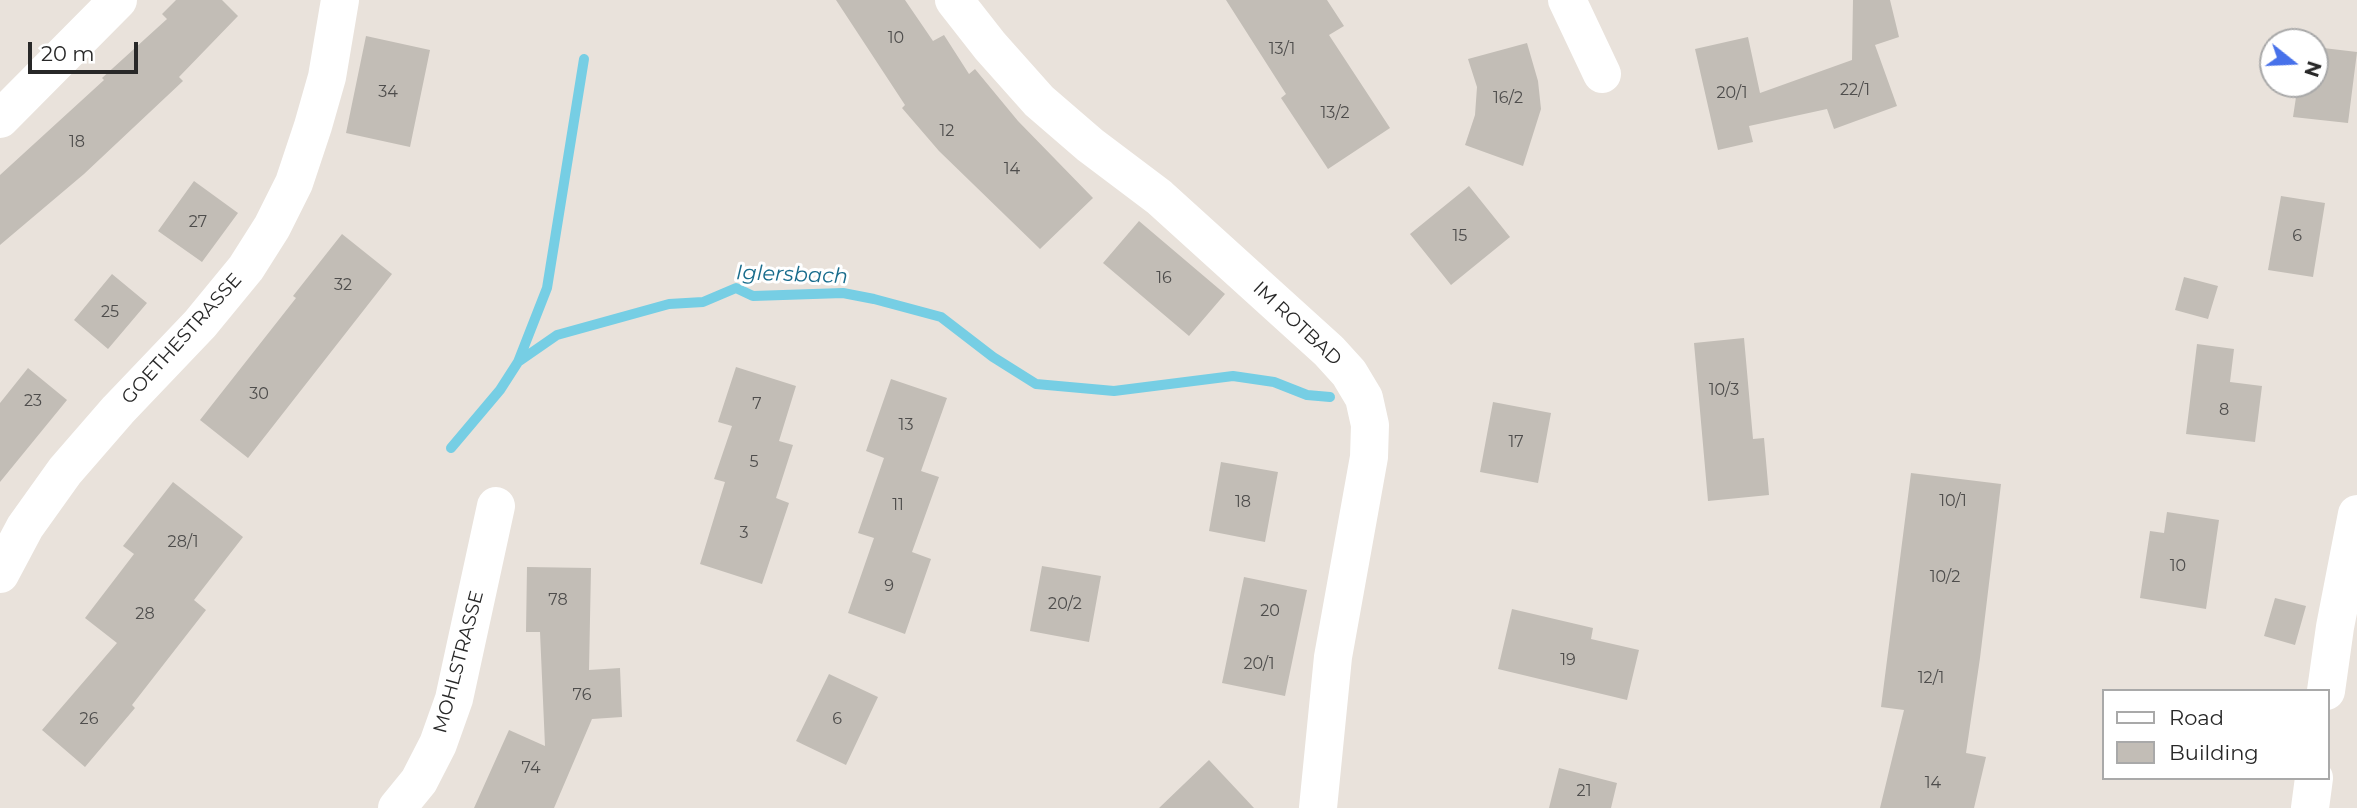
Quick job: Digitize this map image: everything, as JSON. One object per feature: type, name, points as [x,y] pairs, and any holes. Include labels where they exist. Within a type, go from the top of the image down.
[{"type":"street","points":[[0,119],[118,0]]},
{"type":"street","name":"GOETHESTRASSE","points":[[0,574],[25,527],[65,471],[118,410],[200,324],[246,268],[272,227],[294,183],[313,126],[327,77],[340,0]]},
{"type":"street","name":"IM ROTBAD","points":[[954,0],[1039,101],[1090,145],[1159,197],[1329,351],[1349,373],[1364,398],[1370,425],[1370,457],[1333,657],[1318,808]]},
{"type":"street","points":[[1567,0],[1602,74]]},
{"type":"street","name":"MOHLSTRASSE","points":[[397,808],[419,780],[454,698],[496,506]]},
{"type":"street","points":[[2326,689],[2335,627],[2357,514]]},
{"type":"street","points":[[2310,808],[2314,780]]},
{"type":"building","points":[[176,0],[222,0],[238,16],[179,77],[183,81],[84,174],[0,245],[0,175],[167,19],[162,14]]},
{"type":"building","points":[[836,0],[905,0],[933,41],[944,35],[969,74],[975,69],[1018,121],[1093,198],[1040,249],[939,151],[902,108],[905,105]]},
{"type":"building","points":[[1226,0],[1327,0],[1344,26],[1329,35],[1390,128],[1328,169],[1281,98],[1286,94]]},
{"type":"building","points":[[1853,0],[1890,0],[1899,37],[1875,45],[1897,106],[1834,129],[1827,109],[1749,126],[1753,142],[1718,150],[1695,49],[1748,37],[1760,93],[1852,60]]},
{"type":"building","points":[[366,36],[430,50],[410,147],[346,133]]},
{"type":"building","points":[[1527,43],[1538,81],[1541,109],[1523,166],[1465,145],[1475,115],[1477,87],[1468,59]]},
{"type":"building","points":[[2329,49],[2357,52],[2348,123],[2293,117],[2296,98],[2329,98]]},
{"type":"building","points":[[194,181],[238,213],[202,262],[158,231]]},
{"type":"building","points":[[1469,186],[1510,237],[1451,285],[1410,234]]},
{"type":"building","points":[[2281,196],[2325,203],[2313,277],[2268,270]]},
{"type":"building","points":[[1139,221],[1225,294],[1189,336],[1103,263]]},
{"type":"building","points":[[342,234],[392,274],[248,458],[200,420],[296,298],[293,296]]},
{"type":"building","points":[[112,274],[147,303],[108,349],[74,320]]},
{"type":"building","points":[[2184,277],[2218,286],[2208,319],[2175,310]]},
{"type":"building","points":[[1744,338],[1753,439],[1764,438],[1769,495],[1708,501],[1694,343]]},
{"type":"building","points":[[2197,344],[2234,349],[2230,382],[2262,386],[2255,442],[2186,434]]},
{"type":"building","points":[[736,367],[796,386],[779,441],[793,445],[776,498],[789,503],[762,584],[700,564],[725,482],[714,479],[732,426],[718,422]]},
{"type":"building","points":[[28,368],[67,400],[0,482],[0,403]]},
{"type":"building","points":[[891,379],[947,398],[921,471],[939,477],[912,552],[931,559],[905,634],[848,613],[874,538],[858,533],[884,458],[866,451]]},
{"type":"building","points":[[1493,402],[1551,413],[1538,483],[1480,472]]},
{"type":"building","points":[[1221,462],[1278,472],[1265,542],[1209,531]]},
{"type":"building","points":[[1911,473],[2001,484],[1966,753],[1986,757],[1974,808],[1880,808],[1904,710],[1881,707]]},
{"type":"building","points":[[173,482],[243,537],[194,600],[206,610],[132,705],[135,708],[85,767],[42,730],[117,643],[85,618],[134,554],[123,546]]},
{"type":"building","points":[[2167,512],[2219,520],[2206,609],[2140,598],[2150,531],[2164,533]]},
{"type":"building","points":[[1042,566],[1101,576],[1089,642],[1030,631]]},
{"type":"building","points":[[527,567],[591,568],[589,670],[620,668],[622,717],[592,719],[554,808],[474,808],[509,730],[545,746],[540,632],[526,632]]},
{"type":"building","points":[[1244,577],[1307,590],[1285,696],[1222,683]]},
{"type":"building","points":[[2275,598],[2306,606],[2295,645],[2264,636]]},
{"type":"building","points":[[1512,609],[1593,628],[1591,639],[1639,650],[1627,700],[1498,669]]},
{"type":"building","points":[[829,674],[878,697],[846,765],[796,741]]},
{"type":"building","points":[[1209,760],[1254,808],[1159,808]]},
{"type":"building","points":[[1559,768],[1617,783],[1611,808],[1549,808]]},
{"type":"waterway","points":[[518,362],[547,288],[584,59]]},
{"type":"waterway","name":"Iglersbach","points":[[451,448],[500,390],[518,362],[557,335],[669,304],[703,302],[736,288],[753,296],[843,293],[941,317],[993,357],[1036,384],[1114,391],[1233,376],[1274,382],[1307,395],[1330,397]]}]
